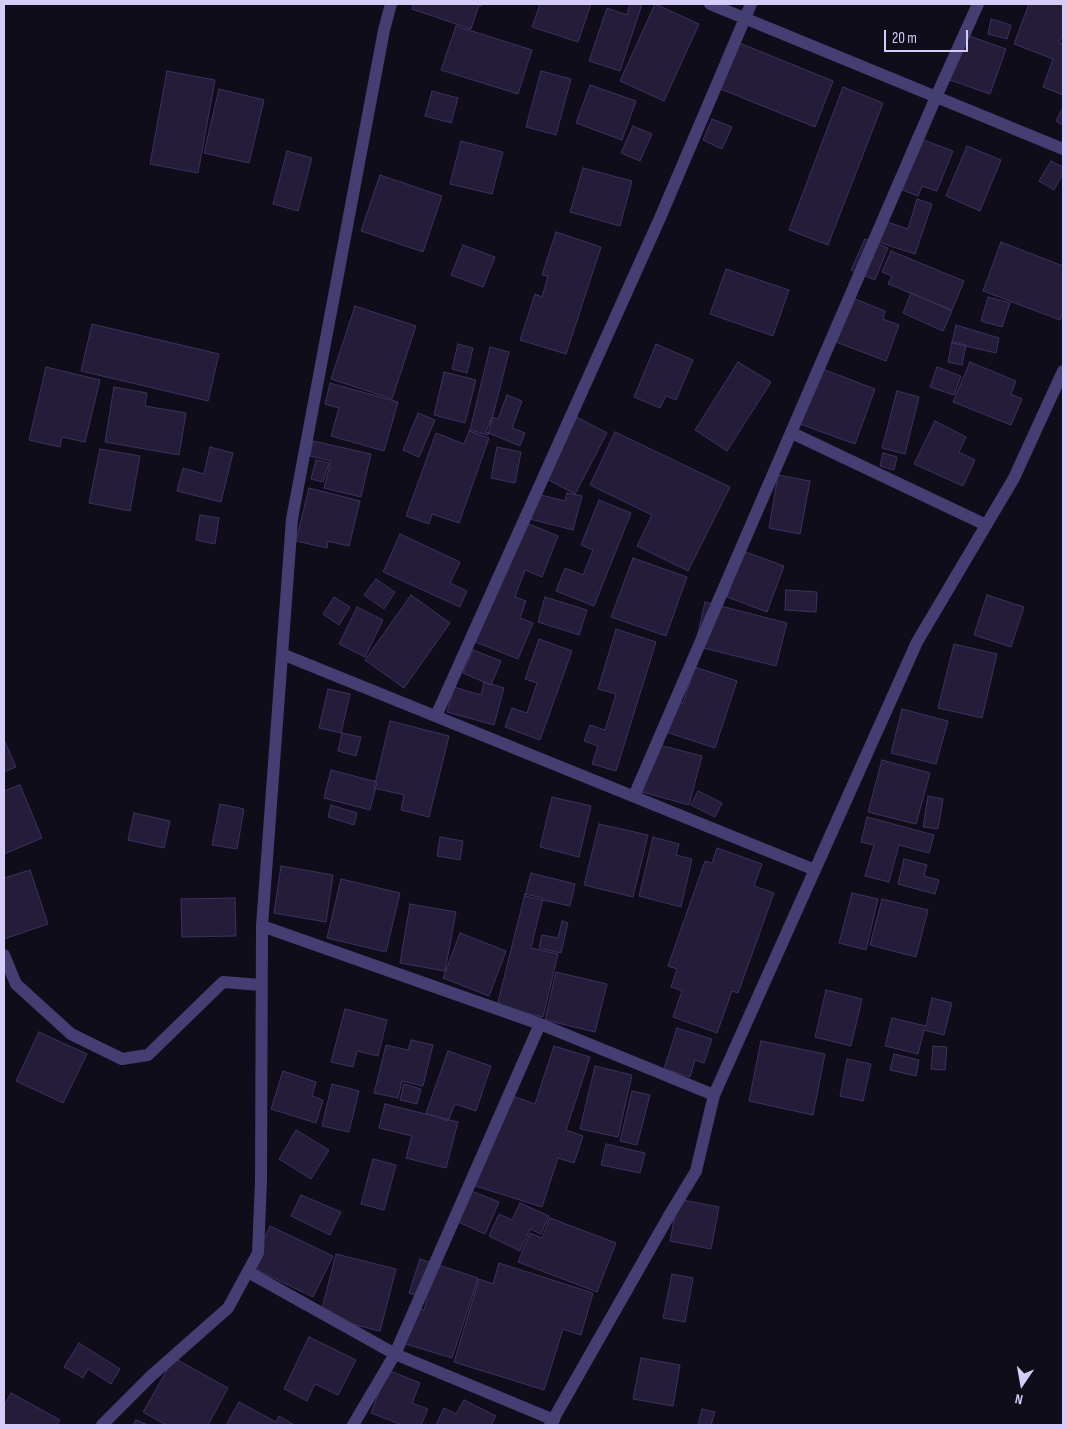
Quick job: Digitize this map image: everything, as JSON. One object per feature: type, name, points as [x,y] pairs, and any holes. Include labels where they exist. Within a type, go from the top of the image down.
[{"type":"street","points":[[102,1425],[152,1376],[228,1308],[258,1253],[261,1181],[262,926],[292,520],[384,30],[391,4]]},
{"type":"street","points":[[710,4],[1063,149]]},
{"type":"street","points":[[436,716],[660,218],[751,4]]},
{"type":"street","points":[[634,796],[978,4]]},
{"type":"street","points":[[248,1272],[395,1354],[552,1422],[665,1222],[696,1172],[714,1095],[917,642],[1014,478],[1063,371]]},
{"type":"street","points":[[792,433],[986,525]]},
{"type":"street","points":[[282,654],[815,870]]},
{"type":"street","points":[[262,926],[540,1024],[714,1095]]},
{"type":"street","points":[[4,955],[16,984],[71,1034],[122,1059],[148,1055],[223,982],[262,984]]},
{"type":"street","points":[[354,1425],[395,1354],[540,1024]]},
{"type":"building","points":[[413,4],[482,4],[481,6],[479,5],[471,29],[412,9]]},
{"type":"building","points":[[540,4],[591,4],[578,42],[532,27]]},
{"type":"building","points":[[630,4],[642,4],[620,71],[589,61],[607,8],[627,15]]},
{"type":"building","points":[[655,4],[699,24],[664,101],[620,81]]},
{"type":"building","points":[[1029,4],[1063,4],[1063,33],[1059,43],[1063,44],[1063,95],[1043,87],[1053,59],[1014,44]]},
{"type":"building","points":[[991,19],[1011,25],[1007,39],[988,34]]},
{"type":"building","points":[[456,26],[532,50],[518,94],[441,70]]},
{"type":"building","points":[[964,34],[1006,49],[990,94],[947,79]]},
{"type":"building","points":[[737,42],[833,81],[815,127],[718,88]]},
{"type":"building","points":[[167,71],[215,80],[198,173],[150,164]]},
{"type":"building","points":[[541,71],[571,79],[556,135],[526,127]]},
{"type":"building","points":[[590,85],[636,101],[622,140],[576,123]]},
{"type":"building","points":[[843,87],[883,103],[828,245],[789,230]]},
{"type":"building","points":[[219,89],[264,100],[249,163],[204,153]]},
{"type":"building","points":[[432,91],[458,98],[451,123],[425,116]]},
{"type":"building","points":[[1063,110],[1063,125],[1056,121]]},
{"type":"building","points":[[712,119],[732,127],[722,149],[703,140]]},
{"type":"building","points":[[633,126],[652,134],[640,161],[621,153]]},
{"type":"building","points":[[913,136],[953,151],[937,191],[922,186],[918,196],[894,187]]},
{"type":"building","points":[[461,141],[503,152],[492,194],[450,184]]},
{"type":"building","points":[[967,146],[1001,160],[980,211],[946,196]]},
{"type":"building","points":[[287,151],[312,158],[298,211],[273,204]]},
{"type":"building","points":[[1051,161],[1063,167],[1063,173],[1054,190],[1039,181]]},
{"type":"building","points":[[583,168],[632,181],[620,226],[570,212]]},
{"type":"building","points":[[380,175],[442,196],[423,252],[361,231]]},
{"type":"building","points":[[917,199],[932,204],[915,254],[872,240],[879,219],[908,229]]},
{"type":"building","points":[[556,232],[601,247],[566,354],[520,340],[535,294],[542,297],[548,276],[542,275]]},
{"type":"building","points":[[865,239],[888,248],[875,280],[851,270]]},
{"type":"building","points":[[1001,242],[1063,266],[1063,311],[1060,320],[983,291]]},
{"type":"building","points":[[463,245],[495,257],[483,287],[451,275]]},
{"type":"building","points":[[891,251],[964,281],[952,310],[888,284],[892,276],[882,272]]},
{"type":"building","points":[[726,269],[789,290],[773,336],[710,314]]},
{"type":"building","points":[[911,293],[952,311],[943,331],[903,313]]},
{"type":"building","points":[[845,295],[885,311],[883,319],[899,325],[886,361],[828,339]]},
{"type":"building","points":[[988,297],[1010,303],[1002,327],[981,321]]},
{"type":"building","points":[[355,306],[416,326],[392,399],[331,379]]},
{"type":"building","points":[[92,324],[219,354],[208,401],[81,371]]},
{"type":"building","points":[[956,325],[999,338],[996,353],[952,343]]},
{"type":"building","points":[[952,342],[966,345],[962,365],[948,362]]},
{"type":"building","points":[[458,344],[473,348],[467,373],[452,369]]},
{"type":"building","points":[[656,344],[693,360],[676,400],[666,396],[660,408],[634,397]]},
{"type":"building","points":[[490,347],[509,352],[488,435],[470,430]]},
{"type":"building","points":[[738,362],[771,382],[727,451],[695,430]]},
{"type":"building","points":[[970,362],[1016,381],[1011,394],[1022,399],[1011,425],[953,402]]},
{"type":"building","points":[[46,367],[100,380],[85,442],[62,437],[60,447],[29,440]]},
{"type":"building","points":[[937,367],[961,376],[954,395],[930,387]]},
{"type":"building","points":[[820,368],[875,389],[855,444],[800,424]]},
{"type":"building","points":[[444,372],[476,380],[465,423],[434,415]]},
{"type":"building","points":[[330,383],[398,402],[384,451],[331,436],[339,408],[325,404]]},
{"type":"building","points":[[114,387],[147,393],[145,406],[186,413],[179,455],[105,442]]},
{"type":"building","points":[[897,391],[919,397],[905,454],[882,448]]},
{"type":"building","points":[[507,395],[522,401],[512,428],[525,433],[520,446],[486,432],[492,417],[498,419]]},
{"type":"building","points":[[418,413],[435,420],[419,457],[403,450]]},
{"type":"building","points":[[577,417],[607,433],[575,494],[545,478]]},
{"type":"building","points":[[935,421],[966,437],[959,452],[975,460],[963,486],[914,464]]},
{"type":"building","points":[[469,431],[489,438],[459,523],[432,514],[429,524],[406,516],[436,433],[464,444]]},
{"type":"building","points":[[615,432],[730,487],[688,571],[637,546],[652,515],[590,485]]},
{"type":"building","points":[[313,441],[371,454],[361,497],[324,488],[331,461],[310,456]]},
{"type":"building","points":[[210,447],[233,453],[221,502],[177,491],[183,468],[204,474]]},
{"type":"building","points":[[497,447],[521,452],[515,483],[491,478]]},
{"type":"building","points":[[100,449],[140,456],[130,511],[89,503]]},
{"type":"building","points":[[883,453],[897,457],[894,470],[880,466]]},
{"type":"building","points":[[316,460],[329,463],[323,482],[311,479]]},
{"type":"building","points":[[778,475],[810,481],[800,534],[769,528]]},
{"type":"building","points":[[309,488],[360,501],[349,546],[328,541],[327,548],[296,541]]},
{"type":"building","points":[[567,493],[582,496],[573,530],[530,519],[537,494],[565,501]]},
{"type":"building","points":[[599,500],[631,513],[594,606],[556,591],[565,568],[583,575],[593,550],[581,545]]},
{"type":"building","points":[[200,515],[219,518],[215,544],[196,540]]},
{"type":"building","points":[[524,522],[558,536],[542,577],[525,570],[515,597],[526,601],[520,618],[533,623],[518,659],[473,641]]},
{"type":"building","points":[[400,534],[460,562],[450,583],[467,591],[460,607],[383,572]]},
{"type":"building","points":[[743,551],[784,566],[767,612],[727,597]]},
{"type":"building","points":[[633,558],[687,577],[666,636],[611,617]]},
{"type":"building","points":[[376,579],[395,592],[384,609],[364,595]]},
{"type":"building","points":[[786,590],[817,592],[816,612],[785,610]]},
{"type":"building","points":[[411,595],[450,623],[404,688],[365,660]]},
{"type":"building","points":[[987,595],[1024,607],[1011,647],[974,635]]},
{"type":"building","points":[[334,597],[350,607],[339,625],[323,614]]},
{"type":"building","points":[[545,597],[587,610],[579,635],[538,622]]},
{"type":"building","points":[[705,602],[787,623],[776,666],[695,646]]},
{"type":"building","points":[[357,607],[383,620],[365,657],[339,644]]},
{"type":"building","points":[[616,629],[656,642],[616,771],[592,764],[598,746],[584,741],[590,725],[605,730],[616,694],[598,689]]},
{"type":"building","points":[[539,639],[572,651],[540,740],[505,727],[512,708],[527,713],[537,683],[525,679]]},
{"type":"building","points":[[954,644],[997,654],[982,718],[938,708]]},
{"type":"building","points":[[473,650],[501,661],[491,685],[463,673]]},
{"type":"building","points":[[695,667],[737,681],[715,748],[660,730],[670,699],[683,703]]},
{"type":"building","points":[[484,682],[504,688],[494,725],[447,712],[454,687],[481,695]]},
{"type":"building","points":[[328,689],[350,694],[341,733],[319,728]]},
{"type":"building","points":[[902,709],[948,721],[936,764],[891,753]]},
{"type":"building","points":[[390,721],[449,736],[429,817],[401,810],[404,795],[374,788]]},
{"type":"building","points":[[342,733],[361,737],[356,756],[338,751]]},
{"type":"building","points":[[4,743],[16,767],[4,772]]},
{"type":"building","points":[[656,744],[702,756],[689,805],[642,792]]},
{"type":"building","points":[[882,760],[930,773],[916,824],[868,812]]},
{"type":"building","points":[[331,770],[377,782],[370,810],[324,798]]},
{"type":"building","points":[[20,785],[42,838],[4,854],[4,791]]},
{"type":"building","points":[[698,791],[722,803],[715,817],[691,805]]},
{"type":"building","points":[[928,796],[943,799],[938,829],[923,827]]},
{"type":"building","points":[[552,797],[591,806],[579,857],[540,847]]},
{"type":"building","points":[[220,804],[244,809],[237,849],[212,845]]},
{"type":"building","points":[[331,805],[357,813],[354,825],[328,817]]},
{"type":"building","points":[[134,813],[170,821],[164,848],[128,840]]},
{"type":"building","points":[[867,817],[934,835],[929,853],[899,845],[889,882],[865,876],[874,845],[861,842]]},
{"type":"building","points":[[599,824],[648,835],[633,897],[584,885]]},
{"type":"building","points":[[440,837],[463,841],[460,860],[437,856]]},
{"type":"building","points":[[653,837],[679,844],[676,855],[692,859],[681,907],[639,896]]},
{"type":"building","points":[[717,848],[762,864],[754,886],[774,893],[738,993],[732,991],[717,1033],[673,1017],[682,991],[671,987],[677,969],[668,966],[705,861],[712,863]]},
{"type":"building","points":[[904,859],[927,865],[924,876],[939,880],[935,894],[898,884]]},
{"type":"building","points":[[281,866],[333,875],[326,922],[274,913]]},
{"type":"building","points":[[30,870],[48,924],[4,939],[4,878]]},
{"type":"building","points":[[531,873],[575,884],[570,906],[525,896]]},
{"type":"building","points":[[341,879],[400,893],[386,952],[327,938]]},
{"type":"building","points":[[852,893],[878,899],[866,950],[839,943]]},
{"type":"building","points":[[525,894],[543,898],[531,948],[558,954],[543,1017],[497,1006]]},
{"type":"building","points":[[235,898],[236,936],[182,937],[181,899]]},
{"type":"building","points":[[882,899],[928,910],[916,957],[870,945]]},
{"type":"building","points":[[410,904],[456,912],[445,971],[400,963]]},
{"type":"building","points":[[562,921],[568,923],[561,953],[539,948],[542,935],[558,938]]},
{"type":"building","points":[[460,933],[506,951],[489,996],[443,978]]},
{"type":"building","points":[[556,972],[607,984],[595,1032],[545,1020]]},
{"type":"building","points":[[826,990],[862,999],[851,1046],[815,1037]]},
{"type":"building","points":[[932,998],[952,1003],[944,1035],[924,1030],[918,1054],[885,1046],[892,1018],[926,1026]]},
{"type":"building","points":[[345,1009],[387,1020],[378,1056],[357,1051],[353,1067],[331,1062]]},
{"type":"building","points":[[677,1028],[712,1039],[704,1063],[695,1060],[690,1077],[664,1069]]},
{"type":"building","points":[[39,1032],[87,1054],[63,1103],[16,1081]]},
{"type":"building","points":[[411,1040],[433,1045],[423,1086],[402,1081],[398,1098],[374,1093],[386,1045],[408,1050]]},
{"type":"building","points":[[761,1041],[825,1054],[813,1115],[749,1101]]},
{"type":"building","points":[[554,1046],[590,1057],[566,1130],[583,1136],[574,1163],[558,1158],[542,1207],[469,1184],[507,1094],[535,1104]]},
{"type":"building","points":[[933,1046],[947,1047],[945,1070],[931,1069]]},
{"type":"building","points":[[448,1051],[491,1066],[476,1111],[455,1104],[448,1121],[426,1113]]},
{"type":"building","points":[[894,1054],[919,1060],[916,1076],[890,1070]]},
{"type":"building","points":[[847,1059],[871,1064],[863,1101],[840,1096]]},
{"type":"building","points":[[595,1066],[632,1075],[618,1137],[580,1129]]},
{"type":"building","points":[[283,1071],[316,1082],[312,1096],[323,1100],[316,1123],[271,1109]]},
{"type":"building","points":[[332,1084],[359,1091],[349,1132],[322,1126]]},
{"type":"building","points":[[404,1084],[421,1089],[417,1104],[400,1100]]},
{"type":"building","points":[[632,1091],[650,1095],[637,1145],[620,1141]]},
{"type":"building","points":[[385,1104],[458,1122],[446,1168],[406,1158],[412,1136],[379,1128]]},
{"type":"building","points":[[296,1130],[329,1150],[311,1179],[279,1159]]},
{"type":"building","points":[[606,1144],[645,1153],[640,1173],[601,1165]]},
{"type":"building","points":[[373,1159],[396,1165],[384,1210],[361,1204]]},
{"type":"building","points":[[469,1190],[499,1202],[485,1234],[456,1221]]},
{"type":"building","points":[[301,1195],[341,1212],[330,1235],[291,1216]]},
{"type":"building","points":[[678,1199],[719,1207],[711,1249],[670,1241]]},
{"type":"building","points":[[520,1203],[549,1216],[541,1234],[530,1229],[520,1251],[489,1236],[499,1214],[512,1220]]},
{"type":"building","points":[[550,1218],[616,1243],[597,1292],[518,1262],[530,1233],[542,1238]]},
{"type":"building","points":[[270,1226],[333,1256],[313,1297],[251,1267]]},
{"type":"building","points":[[336,1254],[396,1269],[380,1331],[320,1316]]},
{"type":"building","points":[[420,1259],[478,1278],[452,1358],[399,1342],[410,1305],[424,1310],[427,1299],[409,1293]]},
{"type":"building","points":[[499,1263],[593,1293],[581,1335],[563,1329],[544,1390],[454,1362],[479,1279],[493,1284]]},
{"type":"building","points":[[672,1274],[693,1278],[685,1322],[663,1318]]},
{"type":"building","points":[[309,1337],[356,1360],[338,1395],[315,1384],[307,1401],[284,1389]]},
{"type":"building","points":[[79,1343],[120,1369],[111,1384],[88,1369],[83,1378],[64,1367]]},
{"type":"building","points":[[174,1358],[228,1388],[208,1425],[166,1425],[143,1412]]},
{"type":"building","points":[[641,1358],[680,1365],[673,1406],[633,1399]]},
{"type":"building","points":[[388,1370],[420,1383],[412,1403],[428,1409],[421,1425],[402,1425],[371,1413]]},
{"type":"building","points":[[11,1393],[60,1420],[57,1425],[4,1425],[4,1406]]},
{"type":"building","points":[[464,1400],[496,1416],[491,1425],[436,1425],[444,1408],[456,1414]]},
{"type":"building","points":[[239,1402],[276,1422],[279,1416],[294,1425],[226,1425]]},
{"type":"building","points":[[702,1409],[715,1412],[711,1425],[698,1425]]},
{"type":"building","points":[[136,1420],[148,1425],[133,1425]]}]
